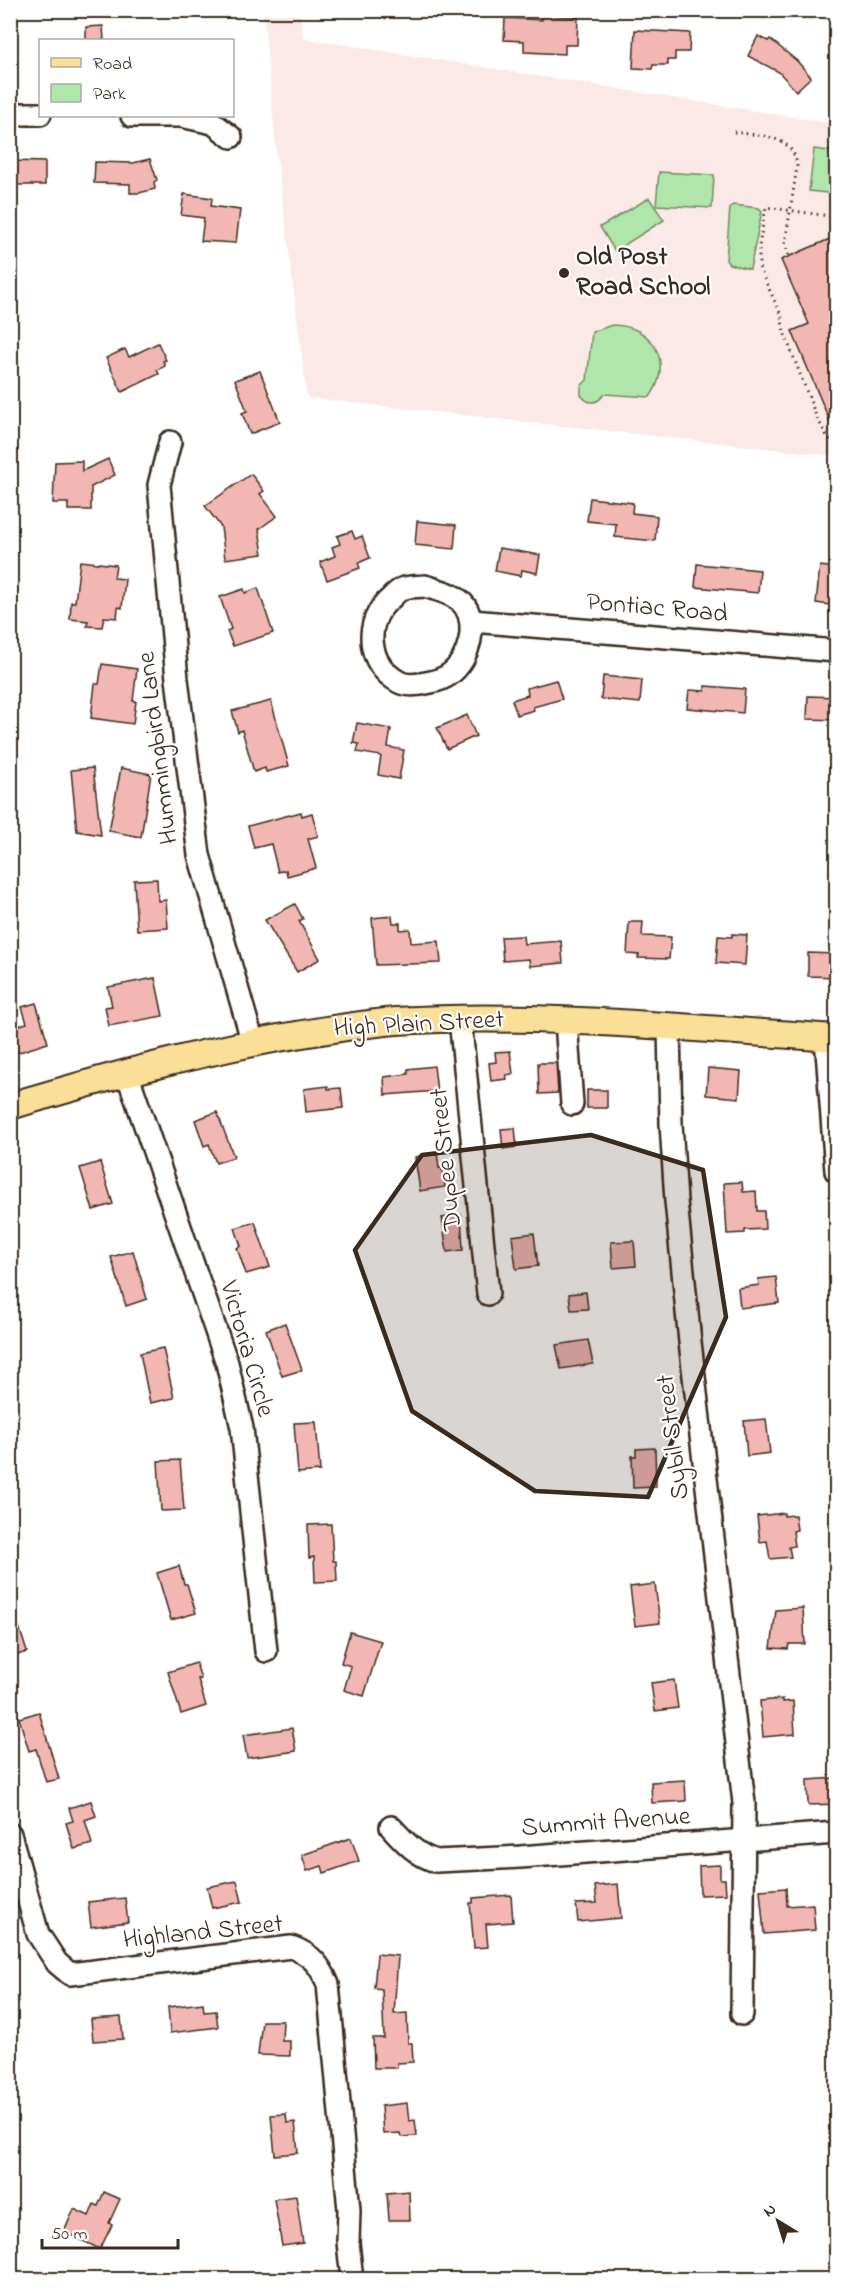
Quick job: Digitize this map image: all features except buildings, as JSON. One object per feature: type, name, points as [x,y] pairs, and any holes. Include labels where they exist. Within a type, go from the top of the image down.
[{"type":"main road","name":"High Plain Street","points":[[10,1106],[127,1072],[208,1052],[318,1031],[395,1021],[568,1020],[831,1038]]},
{"type":"street","points":[[10,114],[39,114]]},
{"type":"street","points":[[186,117],[213,123],[231,137]]},
{"type":"street","name":"Hummingbird Lane","points":[[170,442],[159,484],[177,679],[199,855],[253,1043]]},
{"type":"street","points":[[425,586],[453,595],[462,604],[472,621],[469,647],[458,668],[443,679],[416,685],[400,683],[378,662],[372,647],[372,632],[381,606],[402,589],[425,586]]},
{"type":"street","name":"Pontiac Road","points":[[472,621],[837,651]]},
{"type":"street","name":"Dupee Street","points":[[460,1019],[488,1294]]},
{"type":"street","points":[[568,1020],[572,1104]]},
{"type":"street","name":"Sybil Street","points":[[669,1026],[671,1124],[676,1201],[690,1342],[744,1803],[742,2014]]},
{"type":"street","points":[[831,1038],[837,1171]]},
{"type":"street","name":"Victoria Circle","points":[[127,1072],[227,1363],[242,1428],[266,1651]]},
{"type":"street","name":"Summit Avenue","points":[[391,1827],[409,1847],[423,1857],[436,1861],[520,1857],[837,1833]]},
{"type":"street","name":"Highland Street","points":[[10,1834],[38,1934],[57,1963],[70,1974],[291,1947],[300,1950],[318,1965],[328,1984],[349,2210],[348,2242],[352,2280]]},
{"type":"path","points":[[734,132],[778,139],[789,146],[797,164],[785,244],[789,256]]},
{"type":"path","points":[[837,217],[766,207],[759,246],[759,267],[781,315],[784,332],[816,416],[827,436],[837,447]]},
{"type":"highlighted area","points":[[591,1135],[703,1170],[726,1317],[648,1497],[535,1491],[412,1411],[355,1250],[422,1155]]},
{"type":"shaded area","name":"Old Post Road School","points":[[263,11],[300,11],[303,38],[836,124],[836,456],[307,398],[276,148]]},
{"type":"green space","points":[[814,149],[836,152],[836,194],[809,191]]},
{"type":"green space","points":[[659,172],[714,175],[712,208],[656,205]]},
{"type":"green space","points":[[649,198],[664,220],[615,251],[600,227]]},
{"type":"green space","points":[[733,205],[759,208],[762,211],[750,269],[729,264],[726,260],[730,207]]},
{"type":"green space","points":[[612,325],[639,331],[656,348],[660,359],[660,371],[657,384],[650,397],[604,394],[599,400],[590,402],[581,395],[581,386],[587,380],[592,332]]},
{"type":"place","name":"Old Post Road School","points":[[564,273]]}]
